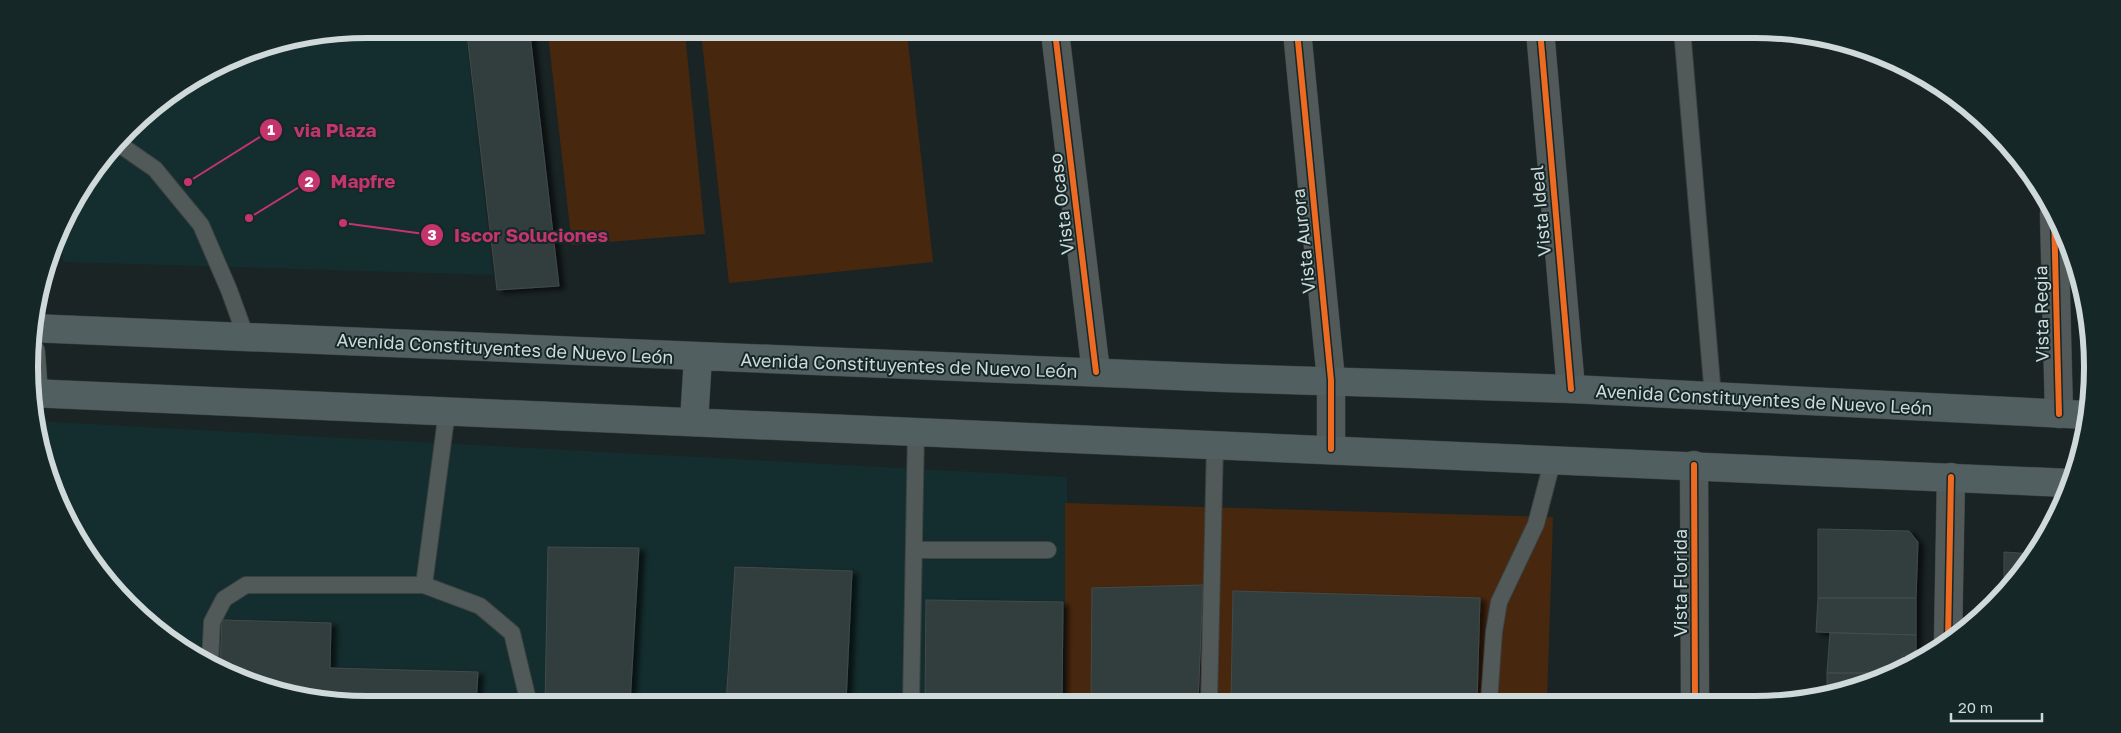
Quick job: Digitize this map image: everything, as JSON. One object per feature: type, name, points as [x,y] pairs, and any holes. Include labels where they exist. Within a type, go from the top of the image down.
[{"type":"main road","name":"Avenida Constituyentes de Nuevo León","points":[[40,328],[1224,378],[1571,389],[2080,415]]},
{"type":"main road","points":[[694,422],[698,357]]},
{"type":"main road","points":[[39,393],[2062,483]]},
{"type":"street","name":"Vista Ocaso","points":[[1056,38],[1096,372]]},
{"type":"street","name":"Vista Aurora","points":[[1298,38],[1331,380],[1332,449]]},
{"type":"street","name":"Vista Ideal","points":[[1541,38],[1571,389]]},
{"type":"street","name":"Vista Regia","points":[[2054,232],[2059,414]]},
{"type":"street","name":"Vista Florida","points":[[1694,465],[1695,696]]},
{"type":"street","points":[[1948,633],[1951,477]]},
{"type":"lane","points":[[1683,38],[1712,396]]},
{"type":"lane","points":[[122,146],[155,169],[201,225],[229,290],[246,337]]},
{"type":"lane","points":[[424,585],[447,411]]},
{"type":"lane","points":[[912,696],[916,431]]},
{"type":"lane","points":[[1209,696],[1215,444]]},
{"type":"lane","points":[[1489,696],[1494,632],[1499,602],[1536,524],[1554,459]]},
{"type":"lane","points":[[915,550],[1048,550]]},
{"type":"lane","points":[[210,656],[212,622],[224,599],[246,585],[424,585],[480,606],[512,633],[527,696]]},
{"type":"shaded area","points":[[345,38],[466,38],[493,275],[63,262],[61,245],[71,221],[105,166],[134,134],[166,105],[221,71],[261,55],[324,40]]},
{"type":"shaded area","points":[[548,38],[685,38],[705,234],[572,245]]},
{"type":"shaded area","points":[[702,38],[908,38],[933,262],[729,283]]},
{"type":"shaded area","points":[[42,421],[1067,477],[1067,696],[345,695],[324,693],[281,684],[221,662],[166,628],[150,614],[105,567],[71,512],[55,472]]},
{"type":"shaded area","points":[[1065,503],[1553,517],[1547,696],[1065,696]]},
{"type":"building","points":[[467,38],[530,38],[559,286],[497,290]]},
{"type":"building","points":[[1818,529],[1909,531],[1918,542],[1916,598],[1818,598]]},
{"type":"building","points":[[548,547],[639,548],[630,696],[545,696]]},
{"type":"building","points":[[2004,552],[2025,554],[2016,567],[2004,581]]},
{"type":"building","points":[[735,567],[852,571],[846,696],[727,696]]},
{"type":"building","points":[[1203,585],[1198,696],[1091,696],[1092,588]]},
{"type":"building","points":[[1233,591],[1480,598],[1477,696],[1231,696]]},
{"type":"building","points":[[1818,598],[1916,598],[1916,635],[1816,632]]},
{"type":"building","points":[[926,600],[1063,602],[1062,696],[925,696]]},
{"type":"building","points":[[222,620],[331,623],[330,668],[478,672],[476,696],[366,696],[324,693],[261,678],[220,662]]},
{"type":"building","points":[[1830,633],[1916,635],[1916,653],[1911,656],[1903,655],[1903,660],[1900,662],[1872,673],[1827,673]]},
{"type":"building","points":[[1827,673],[1872,673],[1860,678],[1827,687]]},
{"type":"cycle path","points":[[1056,38],[1096,372]]},
{"type":"cycle path","points":[[1298,38],[1331,380],[1331,449]]},
{"type":"cycle path","points":[[1541,38],[1571,389]]},
{"type":"cycle path","points":[[2054,232],[2059,414]]},
{"type":"cycle path","points":[[1694,465],[1695,696]]},
{"type":"cycle path","points":[[1948,633],[1951,477]]},
{"type":"place","name":"via Plaza","points":[[188,182]]},
{"type":"place","name":"Mapfre","points":[[249,218]]},
{"type":"place","name":"Iscor Soluciones","points":[[343,223]]}]
